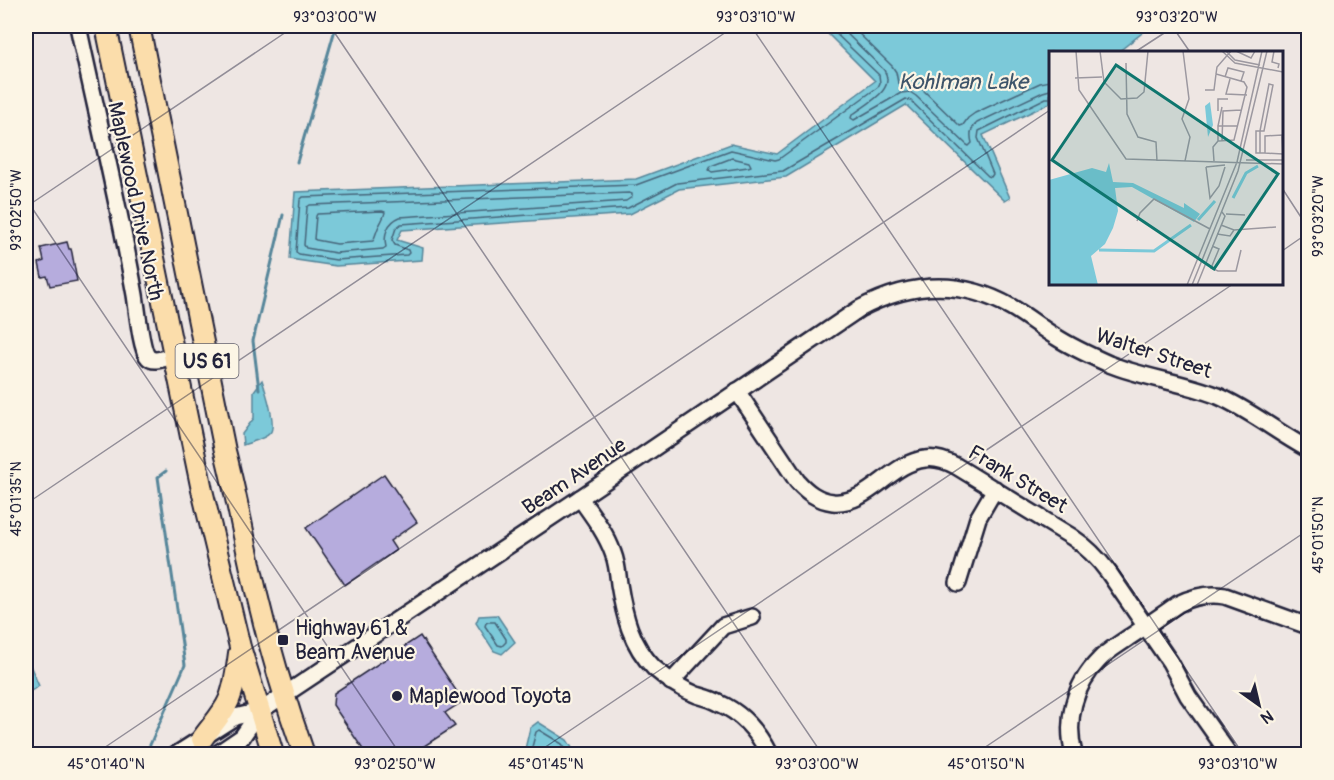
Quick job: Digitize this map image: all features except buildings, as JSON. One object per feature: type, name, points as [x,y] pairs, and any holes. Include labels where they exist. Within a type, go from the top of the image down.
[{"type":"main road","name":"US 61","points":[[106,26],[202,490],[240,647],[273,754]]},
{"type":"main road","name":"US 61","points":[[139,26],[225,452],[256,591],[283,695],[303,754]]},
{"type":"main road","points":[[202,739],[229,700],[235,682],[240,647]]},
{"type":"street","name":"Maplewood Drive North","points":[[78,26],[132,277],[143,346],[152,360],[174,355]]},
{"type":"street","name":"Beam Avenue","points":[[217,754],[242,737],[260,711],[283,695],[859,309],[894,293],[917,288]]},
{"type":"street","name":"Walter Street","points":[[917,288],[956,288],[993,298],[1083,352],[1112,365],[1194,387],[1220,397],[1308,449]]},
{"type":"street","name":"Frank Street","points":[[737,391],[804,490],[825,501],[847,501],[913,462],[935,459],[946,461],[995,489],[1086,547],[1099,559],[1146,626],[1170,662],[1188,696],[1229,754]]},
{"type":"street","points":[[958,583],[978,518],[995,489]]},
{"type":"street","points":[[580,498],[610,545],[623,605],[632,635],[641,652],[671,682],[685,690],[718,702],[744,719],[755,731],[769,754]]},
{"type":"street","points":[[1074,754],[1070,732],[1071,717],[1079,688],[1088,673],[1113,648],[1189,598],[1214,594],[1308,626]]},
{"type":"street","points":[[671,682],[723,626],[752,617]]},
{"type":"street","name":"Beam Avenue","points":[[177,754],[235,717],[260,711]]},
{"type":"water","name":"Kohlman Lake","points":[[820,26],[1151,26],[1119,51],[1049,51],[1049,103],[983,135],[1010,198],[1005,201],[906,105],[786,177],[679,189],[630,214],[402,230],[397,240],[423,248],[422,260],[336,266],[290,259],[295,192],[636,179],[731,144],[777,154],[875,81]]},
{"type":"water","points":[[262,380],[270,407],[272,429],[265,437],[243,445],[242,434],[254,418],[254,391]]},
{"type":"water","points":[[497,615],[515,642],[502,654],[494,651],[476,623],[479,616]]},
{"type":"water","points":[[26,656],[39,686],[26,694]]},
{"type":"water","points":[[538,722],[567,740],[576,754],[529,754],[525,749],[530,728]]},
{"type":"waterway","points":[[297,162],[336,26]]},
{"type":"waterway","points":[[259,389],[253,341],[283,215]]},
{"type":"waterway","points":[[146,754],[185,665],[158,477],[166,471]]},
{"type":"place","name":"Highway 61 & Beam Avenue","points":[[283,640]]},
{"type":"place","name":"Maplewood Toyota","points":[[397,696]]}]
